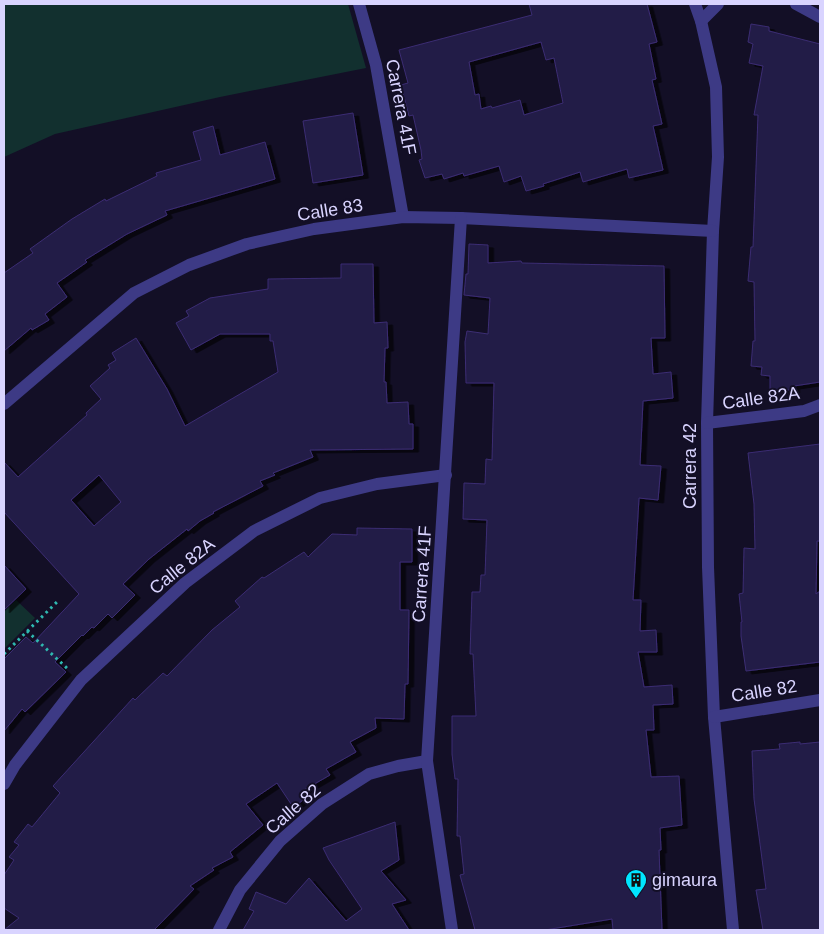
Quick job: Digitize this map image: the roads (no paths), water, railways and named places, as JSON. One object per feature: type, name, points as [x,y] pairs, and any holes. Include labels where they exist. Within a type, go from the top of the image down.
[{"type":"street","name":"Carrera 41F","points":[[360,4],[376,65],[404,217]]},
{"type":"street","name":"Carrera 42","points":[[695,4],[701,21],[716,87],[718,157],[713,231],[707,423],[708,567],[714,717],[733,930]]},
{"type":"street","points":[[701,21],[718,4]]},
{"type":"street","points":[[796,4],[820,17]]},
{"type":"street","name":"Calle 83","points":[[4,404],[134,293],[189,265],[247,244],[304,231],[404,217],[461,218],[713,231]]},
{"type":"street","name":"Carrera 41F","points":[[452,930],[427,761],[461,218]]},
{"type":"street","name":"Calle 82A","points":[[707,423],[804,411],[820,405]]},
{"type":"street","name":"Calle 82A","points":[[4,784],[15,765],[81,680],[184,583],[254,531],[320,498],[377,484],[446,475]]},
{"type":"street","name":"Calle 82","points":[[714,717],[820,700]]},
{"type":"street","name":"Calle 82","points":[[219,930],[240,890],[280,841],[322,804],[369,774],[427,761]]},
{"type":"place","name":"gimaura","points":[[636,899]]}]
